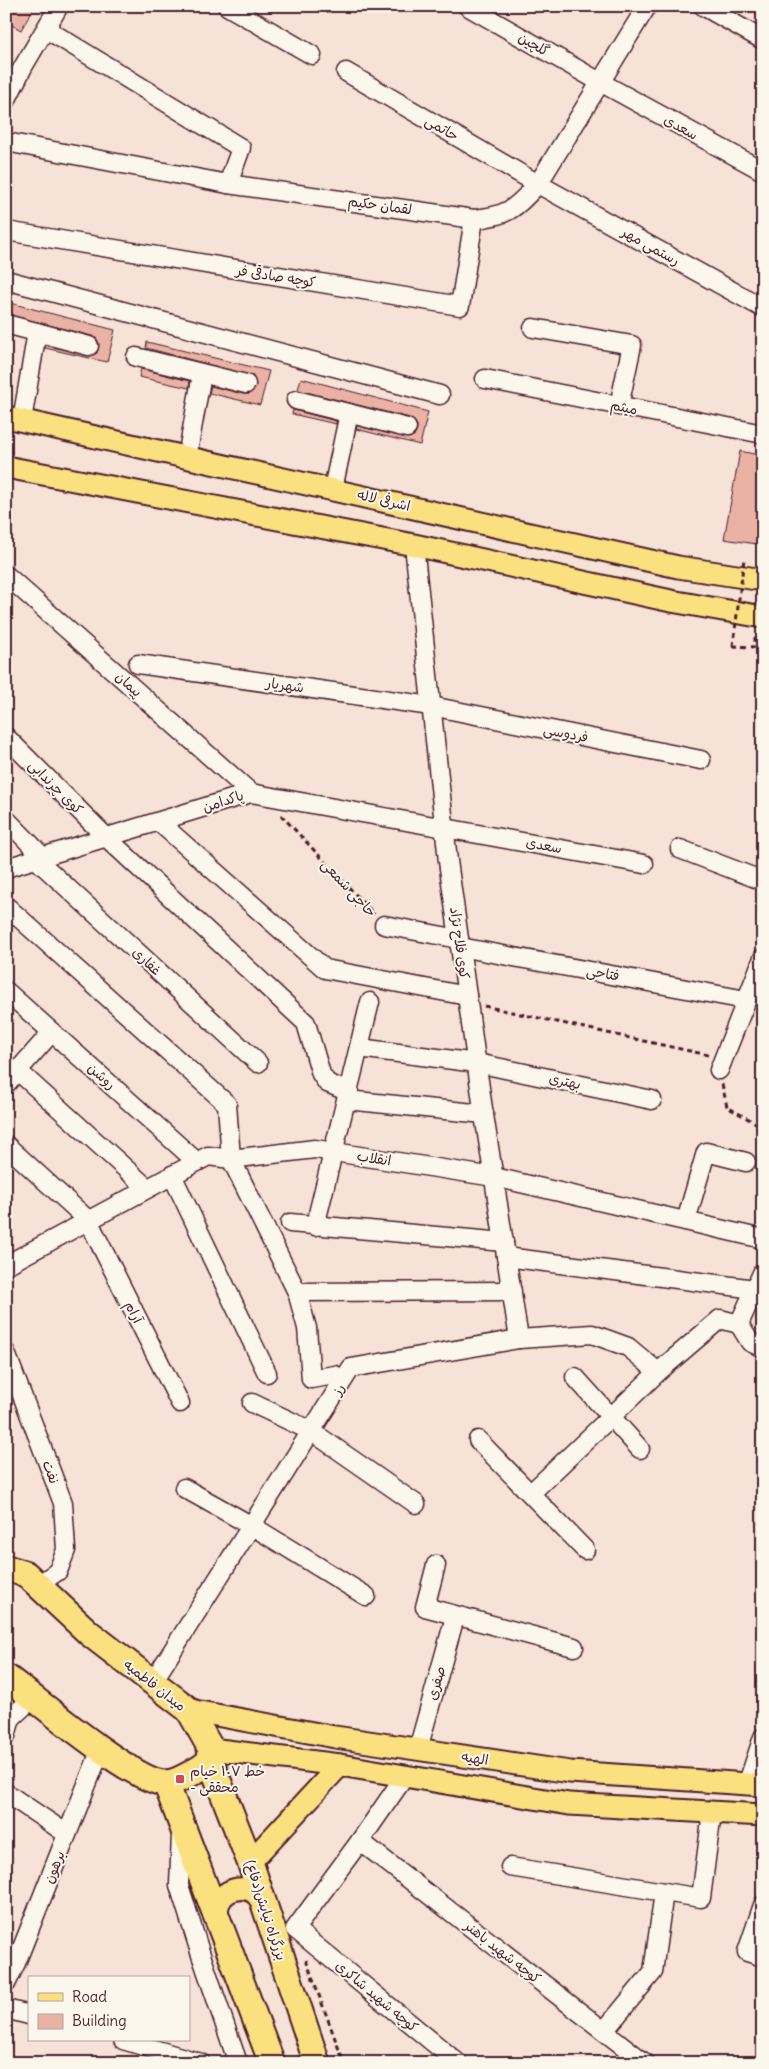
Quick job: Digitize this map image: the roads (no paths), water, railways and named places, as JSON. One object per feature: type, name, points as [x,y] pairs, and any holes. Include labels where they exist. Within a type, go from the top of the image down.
[{"type":"highway","name":"میدان فاطمیه","points":[[6,1548],[23,1576],[89,1633],[189,1710],[210,1754]]},
{"type":"highway","points":[[17,1686],[125,1766],[150,1780],[166,1783],[195,1770],[210,1754]]},
{"type":"highway","name":"بزرگراه نیایش(دفاع)","points":[[210,1754],[250,1862],[317,2063]]},
{"type":"highway","points":[[166,1783],[272,2063]]},
{"type":"main road","name":"اشرفی لاله","points":[[14,418],[678,567],[763,580]]},
{"type":"main road","points":[[6,467],[414,545],[671,601],[763,617]]},
{"type":"main road","name":"الهیه","points":[[189,1710],[335,1737],[570,1772],[755,1785]]},
{"type":"main road","points":[[210,1754],[340,1765],[569,1804],[763,1815]]},
{"type":"main road","points":[[250,1862],[340,1765]]},
{"type":"main road","points":[[218,1918],[218,1906],[224,1896],[234,1889],[247,1889],[257,1895],[264,1906]]},
{"type":"street","points":[[6,100],[59,6]]},
{"type":"street","points":[[227,6],[312,55]]},
{"type":"street","name":"گلچین","points":[[467,6],[600,82]]},
{"type":"street","name":"لقمان حکیم","points":[[6,142],[228,184],[474,219],[492,217],[515,208],[538,184],[647,6]]},
{"type":"street","points":[[702,6],[763,40]]},
{"type":"street","points":[[46,29],[241,148],[228,184]]},
{"type":"street","name":"حاتمی","points":[[346,72],[538,184]]},
{"type":"street","name":"سعدی","points":[[600,82],[763,172]]},
{"type":"street","name":"رستمی مهر","points":[[538,184],[763,308]]},
{"type":"street","name":"کوچه صادقی فر","points":[[6,231],[460,306],[474,219]]},
{"type":"street","points":[[6,280],[440,395]]},
{"type":"street","points":[[6,324],[89,346]]},
{"type":"street","points":[[533,328],[632,345],[619,406]]},
{"type":"street","points":[[14,418],[37,332]]},
{"type":"street","points":[[136,357],[246,384]]},
{"type":"street","points":[[187,456],[202,374]]},
{"type":"street","name":"میثم","points":[[485,379],[763,434]]},
{"type":"street","points":[[296,400],[407,428]]},
{"type":"street","points":[[334,489],[348,413]]},
{"type":"street","name":"کوی فلاح نژاد","points":[[414,545],[444,826],[484,1114],[519,1339]]},
{"type":"street","name":"پیمان","points":[[6,575],[256,793]]},
{"type":"street","name":"شهریار","points":[[138,664],[431,706]]},
{"type":"street","name":"فردوسی","points":[[431,706],[701,760]]},
{"type":"street","name":"کوی چرندابی","points":[[6,737],[107,838],[306,1023],[321,1074],[327,1083],[348,1096],[484,1114]]},
{"type":"street","name":"پاکدامن","points":[[6,868],[256,793],[444,826]]},
{"type":"street","name":"غفاری","points":[[6,819],[39,858],[258,1063]]},
{"type":"street","points":[[159,822],[325,969],[468,999]]},
{"type":"street","name":"سعدی","points":[[444,826],[644,864]]},
{"type":"street","points":[[680,849],[763,881]]},
{"type":"street","points":[[6,906],[227,1104],[231,1159],[296,1292],[307,1328],[311,1380],[335,1375]]},
{"type":"street","name":"حاجی شمعی","points":[[384,925],[460,943]]},
{"type":"street","name":"فتاحی","points":[[460,943],[746,1000]]},
{"type":"street","points":[[719,1070],[763,958]]},
{"type":"street","name":"روشن","points":[[6,991],[197,1162]]},
{"type":"street","points":[[315,1226],[370,1002]]},
{"type":"street","points":[[52,1032],[12,1077],[148,1188]]},
{"type":"street","name":"بهتری","points":[[359,1048],[477,1062],[652,1100]]},
{"type":"street","points":[[6,1145],[88,1220]]},
{"type":"street","name":"انقلاب","points":[[6,1265],[208,1156],[231,1159],[315,1149],[494,1177],[763,1239]]},
{"type":"street","points":[[686,1221],[706,1152],[746,1162]]},
{"type":"street","points":[[172,1175],[267,1373]]},
{"type":"street","name":"آرام","points":[[88,1220],[180,1403]]},
{"type":"street","points":[[290,1223],[505,1249],[755,1289]]},
{"type":"street","points":[[739,1324],[763,1271]]},
{"type":"street","points":[[296,1292],[512,1291]]},
{"type":"street","points":[[530,1493],[658,1372],[720,1319],[739,1324],[750,1342],[763,1348]]},
{"type":"street","name":"رز","points":[[152,1682],[351,1368],[519,1339],[592,1334],[628,1347],[658,1372]]},
{"type":"street","name":"نفت","points":[[6,1353],[63,1503],[66,1550],[58,1571],[23,1576]]},
{"type":"street","points":[[575,1377],[640,1449]]},
{"type":"street","points":[[252,1403],[311,1431],[416,1504]]},
{"type":"street","points":[[478,1440],[585,1550]]},
{"type":"street","points":[[184,1488],[252,1526],[366,1596]]},
{"type":"street","points":[[436,1565],[425,1607],[574,1647]]},
{"type":"street","name":"صفری","points":[[418,1749],[454,1616]]},
{"type":"street","points":[[6,1736],[17,1686]]},
{"type":"street","points":[[755,1785],[763,1737]]},
{"type":"street","name":"برهون","points":[[6,1984],[101,1749]]},
{"type":"street","points":[[360,1841],[405,1776]]},
{"type":"street","points":[[6,1793],[67,1834]]},
{"type":"street","points":[[510,1867],[701,1898],[712,1812]]},
{"type":"street","points":[[182,1823],[179,1885],[238,2063]]},
{"type":"street","name":"کوچه شهید شاکری","points":[[360,1841],[295,1929],[458,2063]]},
{"type":"street","name":"کوچه شهید باهنر","points":[[360,1841],[645,2063]]},
{"type":"street","points":[[604,2031],[653,1972],[664,1892]]},
{"type":"street","points":[[763,1905],[747,1952],[763,1957]]},
{"type":"street","points":[[6,2009],[28,2015]]},
{"type":"street","points":[[131,2042],[200,2063]]},
{"type":"place","name":"خط ۱۰۷ خیام - محققی","points":[[180,1779]]}]
